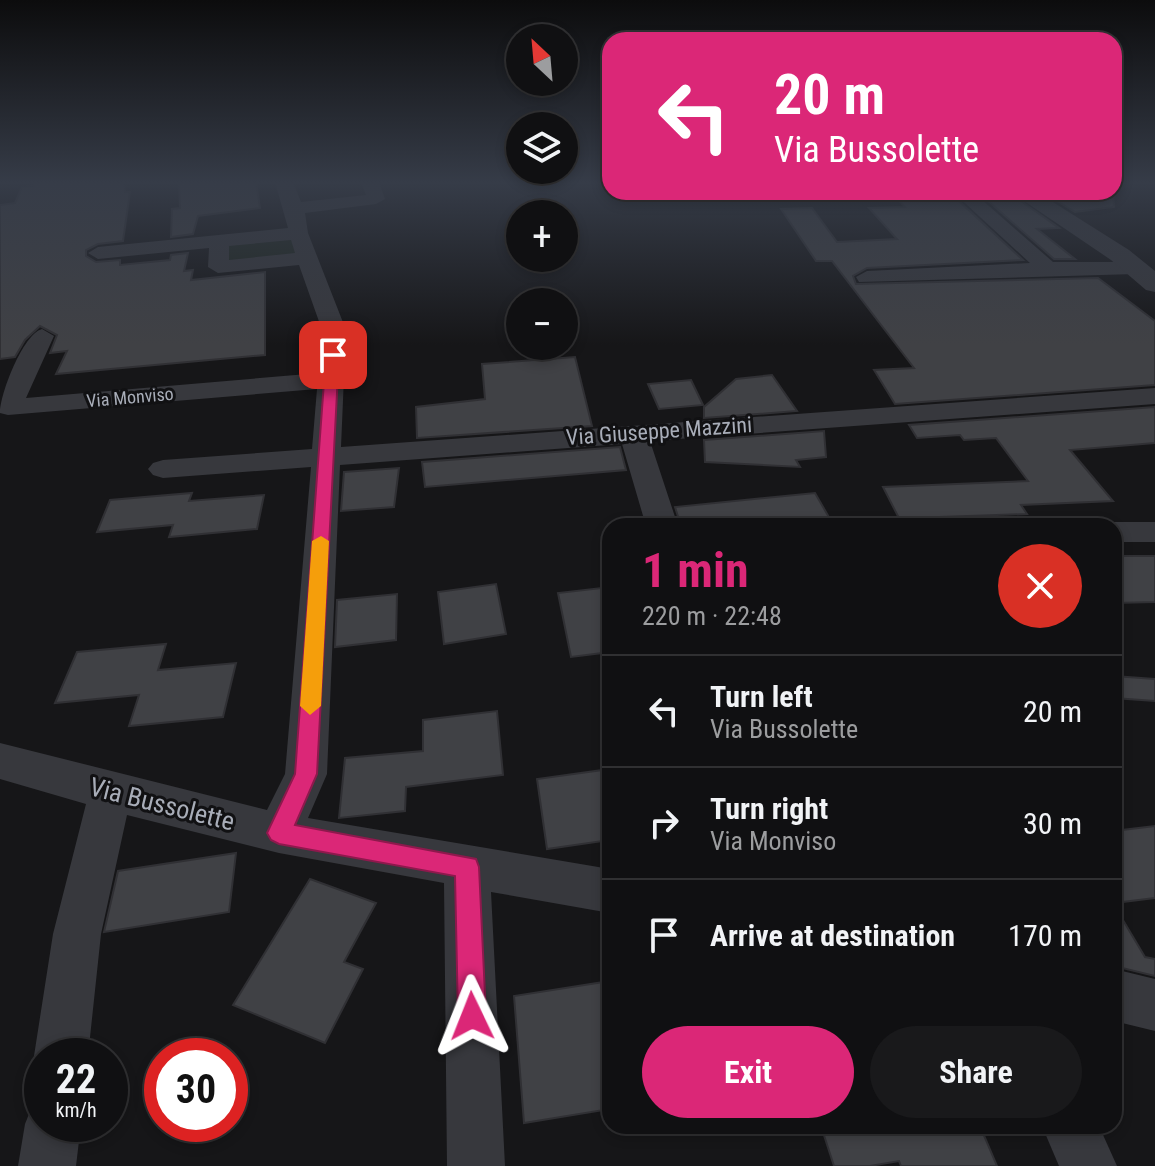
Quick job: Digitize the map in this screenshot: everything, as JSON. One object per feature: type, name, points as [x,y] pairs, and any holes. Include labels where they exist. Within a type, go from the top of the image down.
[{"type":"street","points":[[98,253],[239,236]]},
{"type":"street","points":[[279,833],[306,774],[334,330],[297,236]]},
{"type":"street","points":[[1012,236],[1048,268]]},
{"type":"street","points":[[1087,236],[1145,276]]},
{"type":"street","points":[[227,240],[218,267],[307,258]]},
{"type":"street","points":[[867,277],[1048,268],[1145,276]]},
{"type":"street","name":"Via Monviso","points":[[42,336],[8,407],[331,380]]},
{"type":"street","name":"Via Giuseppe Mazzini","points":[[163,469],[633,432],[1155,396]]},
{"type":"street","points":[[633,432],[660,518]]},
{"type":"street","points":[[1122,532],[1155,532]]},
{"type":"street","name":"Via Bussolette","points":[[0,761],[110,792],[279,833],[602,890]]},
{"type":"street","points":[[63,1038],[77,934],[110,792]]},
{"type":"street","points":[[467,867],[476,1166]]},
{"type":"street","points":[[1122,997],[1155,1005]]},
{"type":"street","points":[[1074,1134],[1088,1166]]},
{"type":"street","points":[[47,1166],[50,1142]]},
{"type":"shaded area","points":[[299,236],[307,258],[218,267],[219,241]]},
{"type":"building","points":[[0,236],[124,236],[123,241],[98,244],[86,250],[86,256],[96,262],[120,260],[120,265],[170,260],[171,255],[188,253],[184,271],[193,270],[191,280],[265,272],[265,355],[56,374],[67,351],[50,353],[57,335],[40,326],[25,340],[15,357],[0,359]]},
{"type":"building","points":[[799,236],[833,236],[837,242],[897,239],[895,236],[997,236],[1023,260],[867,268],[853,276],[856,284],[1098,278],[1155,321],[1155,385],[895,404],[874,370],[914,368],[832,261],[816,261]]},
{"type":"building","points":[[1028,236],[1046,236],[1075,259],[1054,259]]},
{"type":"building","points":[[576,360],[592,426],[417,438],[416,407],[485,399],[482,364]]},
{"type":"building","points":[[772,375],[797,411],[704,418],[704,407],[736,379]]},
{"type":"building","points":[[691,380],[703,405],[659,409],[648,384]]},
{"type":"building","points":[[1155,407],[1155,443],[1070,450],[1113,501],[1021,505],[1027,514],[899,518],[883,487],[1028,481],[996,438],[964,440],[960,435],[917,438],[909,425]]},
{"type":"building","points":[[824,431],[826,457],[796,460],[800,467],[705,462],[704,440]]},
{"type":"building","points":[[620,447],[626,470],[425,487],[422,462]]},
{"type":"building","points":[[399,468],[394,507],[341,511],[344,472]]},
{"type":"building","points":[[192,493],[189,501],[264,495],[257,529],[169,537],[173,525],[97,532],[110,500]]},
{"type":"building","points":[[815,493],[829,518],[678,518],[675,507]]},
{"type":"building","points":[[1122,556],[1155,556],[1155,602],[1122,603]]},
{"type":"building","points":[[496,584],[506,634],[444,644],[438,592]]},
{"type":"building","points":[[602,588],[602,653],[571,657],[558,593]]},
{"type":"building","points":[[397,594],[396,640],[335,647],[337,600]]},
{"type":"building","points":[[166,644],[158,670],[236,663],[223,717],[129,726],[139,695],[55,703],[77,652]]},
{"type":"building","points":[[1122,677],[1155,679],[1155,701],[1122,699]]},
{"type":"building","points":[[497,711],[503,775],[406,787],[405,811],[339,818],[345,758],[423,751],[423,720]]},
{"type":"building","points":[[602,770],[602,841],[547,849],[537,779]]},
{"type":"building","points":[[1155,826],[1155,898],[1122,902],[1122,830]]},
{"type":"building","points":[[236,853],[229,912],[104,932],[118,871]]},
{"type":"building","points":[[310,879],[376,903],[344,962],[363,969],[325,1043],[233,1005]]},
{"type":"building","points":[[1122,918],[1145,957],[1155,959],[1155,976],[1122,968]]},
{"type":"building","points":[[602,982],[602,1110],[524,1123],[514,996]]},
{"type":"building","points":[[824,1134],[983,1134],[997,1166],[901,1166],[899,1161],[870,1166],[834,1166]]},
{"type":"slow traffic","points":[[310,706],[321,541]]},
{"type":"route","points":[[333,355],[306,774],[279,833],[467,867],[472,1016]]}]
